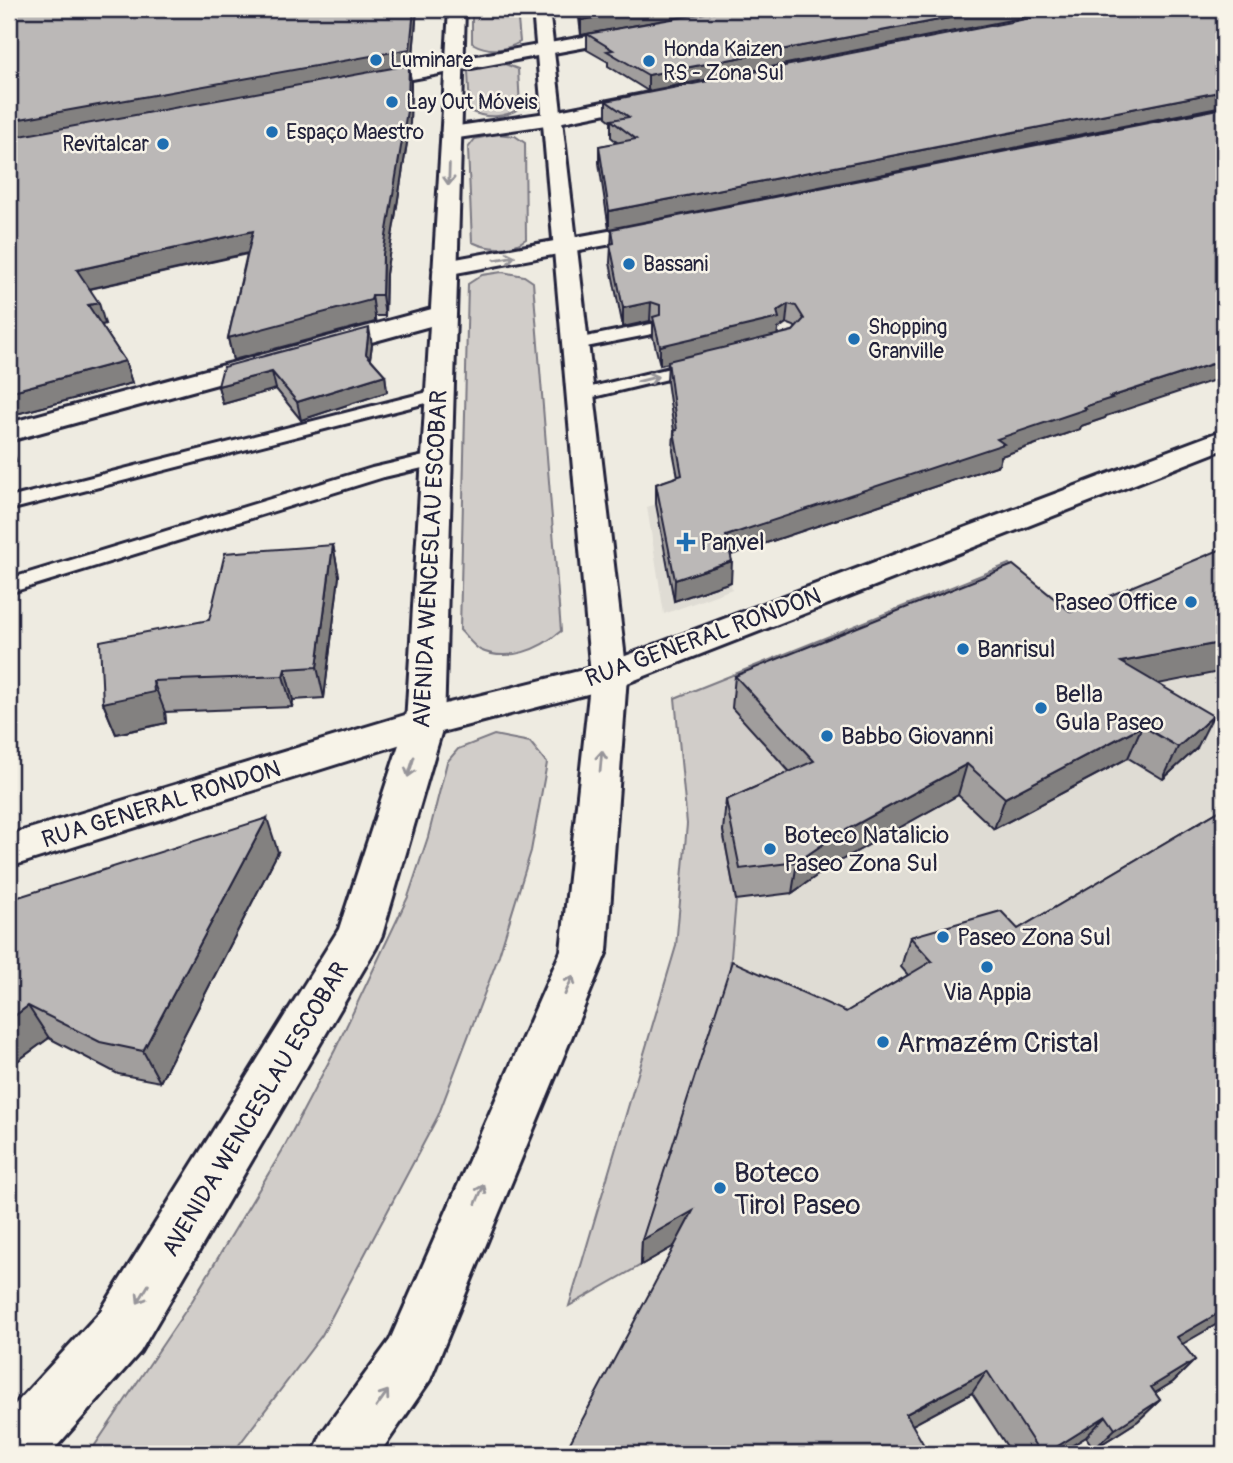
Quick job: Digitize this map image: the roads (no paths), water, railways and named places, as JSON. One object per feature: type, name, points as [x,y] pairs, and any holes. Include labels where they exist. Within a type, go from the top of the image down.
[{"type":"main road","name":"AVENIDA WENCESLAU ESCOBAR","points":[[10,1454],[120,1332],[360,935],[425,723],[457,9]]},
{"type":"main road","points":[[342,1454],[410,1360],[584,951],[609,676],[541,9]]},
{"type":"main road","points":[[1010,29],[1073,16]]},
{"type":"main road","points":[[332,88],[655,29]]},
{"type":"main road","points":[[451,133],[553,118],[674,94]]},
{"type":"main road","points":[[445,268],[690,223]]},
{"type":"main road","points":[[9,432],[443,314]]},
{"type":"main road","name":"RUA GENERAL RONDON","points":[[9,850],[425,723],[609,676],[1224,439]]},
{"type":"lane","points":[[1019,9],[1050,21]]},
{"type":"lane","points":[[576,344],[651,329]]},
{"type":"lane","points":[[581,395],[717,361]]},
{"type":"lane","points":[[9,504],[440,394]]},
{"type":"lane","points":[[9,586],[379,472],[437,459]]},
{"type":"place","name":"Luminare","points":[[376,60]]},
{"type":"place","name":"Honda Kaizen RS - Zona Sul","points":[[649,61]]},
{"type":"place","name":"Lay Out Móveis","points":[[392,102]]},
{"type":"place","name":"Espaço Maestro","points":[[272,132]]},
{"type":"place","name":"Revitalcar","points":[[163,144]]},
{"type":"place","name":"Bassani","points":[[629,264]]},
{"type":"place","name":"Shopping Granville","points":[[854,339]]},
{"type":"place","name":"Panvel","points":[[686,542]]},
{"type":"place","name":"Paseo Office","points":[[1191,602]]},
{"type":"place","name":"Banrisul","points":[[963,649]]},
{"type":"place","name":"Bella Gula Paseo","points":[[1041,708]]},
{"type":"place","name":"Babbo Giovanni","points":[[827,736]]},
{"type":"place","name":"Boteco Natalicio Paseo Zona Sul","points":[[770,849]]},
{"type":"place","name":"Paseo Zona Sul","points":[[943,937]]},
{"type":"place","name":"Via Appia","points":[[987,967]]},
{"type":"place","name":"Armazém Cristal","points":[[883,1042]]},
{"type":"place","name":"Boteco Tirol Paseo","points":[[720,1188]]}]
